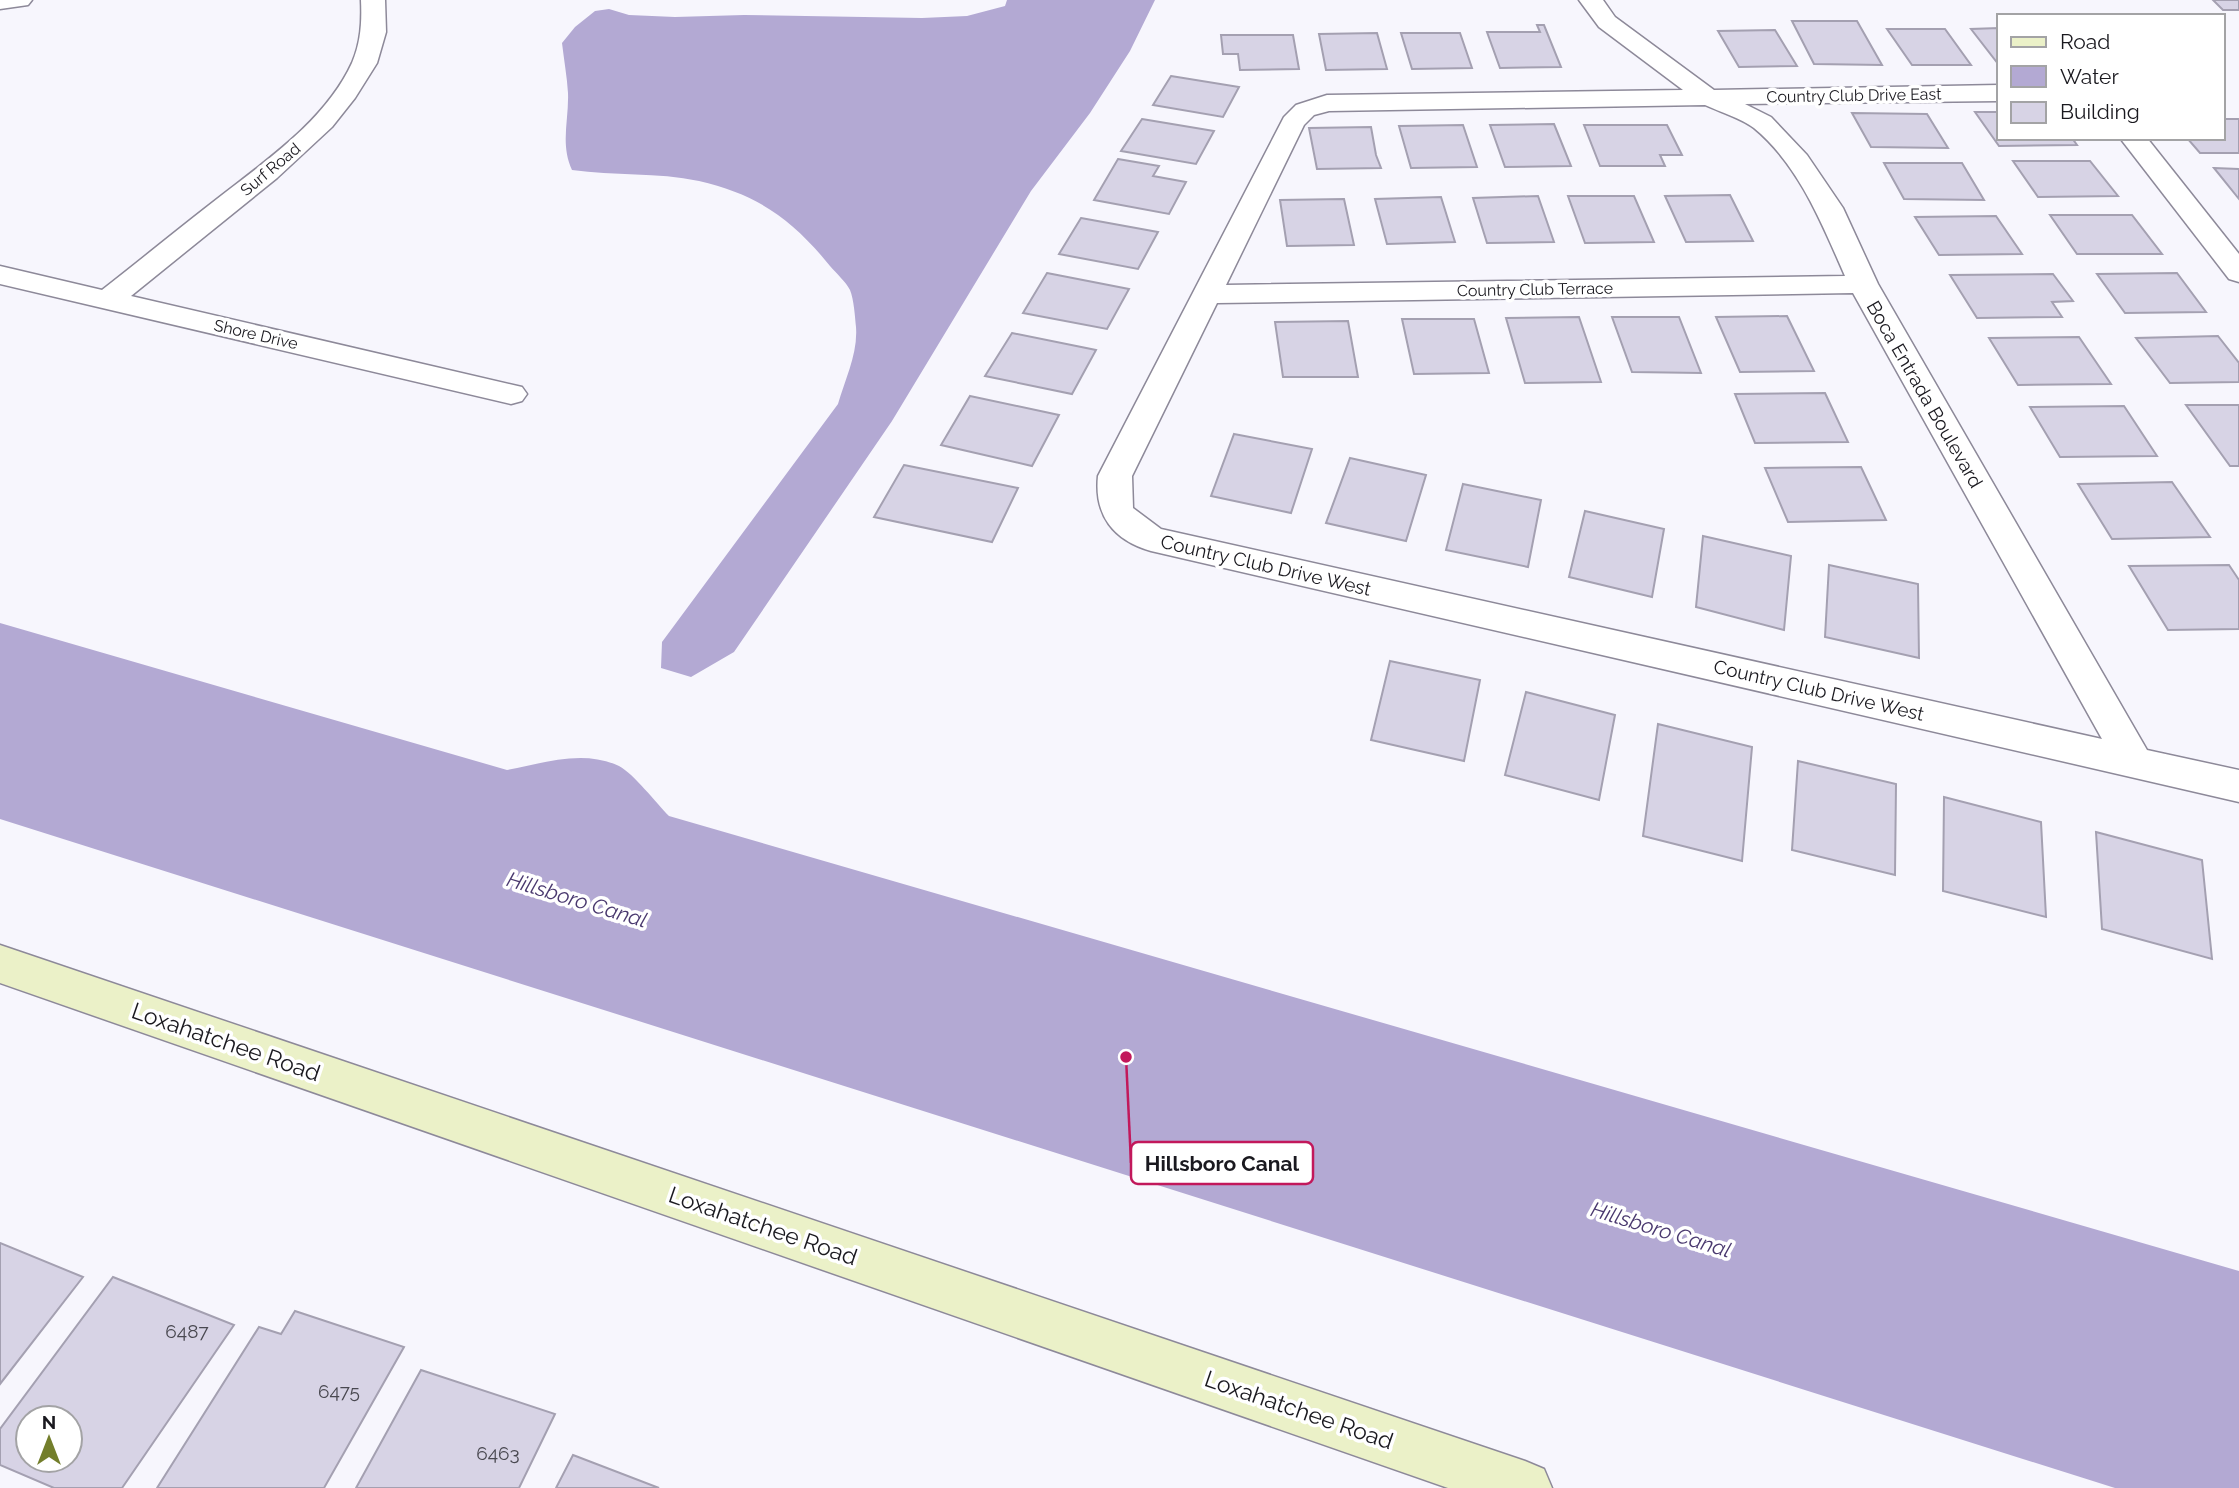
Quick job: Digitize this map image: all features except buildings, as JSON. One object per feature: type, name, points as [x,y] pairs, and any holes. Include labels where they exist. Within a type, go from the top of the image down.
[{"type":"main road","name":"Loxahatchee Road","points":[[0,964],[1525,1488]]},
{"type":"street","points":[[0,2],[20,0]]},
{"type":"street","name":"Surf Road","points":[[108,300],[281,161],[319,127],[357,78],[365,60],[373,32],[373,0]]},
{"type":"street","name":"Boca Entrada Boulevard","points":[[1591,0],[1607,22],[1708,97],[1762,122],[1798,161],[1829,208],[1863,285],[2134,762]]},
{"type":"street","name":"Country Club Drive East","points":[[1708,97],[1997,93]]},
{"type":"street","name":"Country Club Drive West","points":[[1708,97],[1327,103],[1305,110],[1293,122],[1115,477],[1112,498],[1124,522],[1151,539],[2134,762]]},
{"type":"street","points":[[2135,140],[2239,273]]},
{"type":"street","name":"Shore Drive","points":[[0,275],[512,394]]},
{"type":"street","name":"Country Club Terrace","points":[[1206,294],[1863,285]]},
{"type":"street","points":[[2134,762],[2239,786]]},
{"type":"water","points":[[1007,0],[1155,0],[1130,51],[1090,113],[1031,191],[892,421],[734,652],[691,677],[661,668],[662,642],[838,404],[855,347],[853,303],[848,287],[802,235],[788,222],[756,201],[720,186],[683,178],[572,170],[566,151],[568,93],[562,43],[575,27],[595,11],[609,9],[629,15],[675,17],[744,15],[922,18],[967,16],[1005,6]]},
{"type":"water","name":"Hillsboro Canal","points":[[0,623],[507,770],[563,759],[592,758],[605,761],[619,766],[631,775],[669,816],[2239,1271],[2239,1488],[2115,1488],[0,819]]},
{"type":"place","name":"Hillsboro Canal","points":[[1126,1057]]}]
